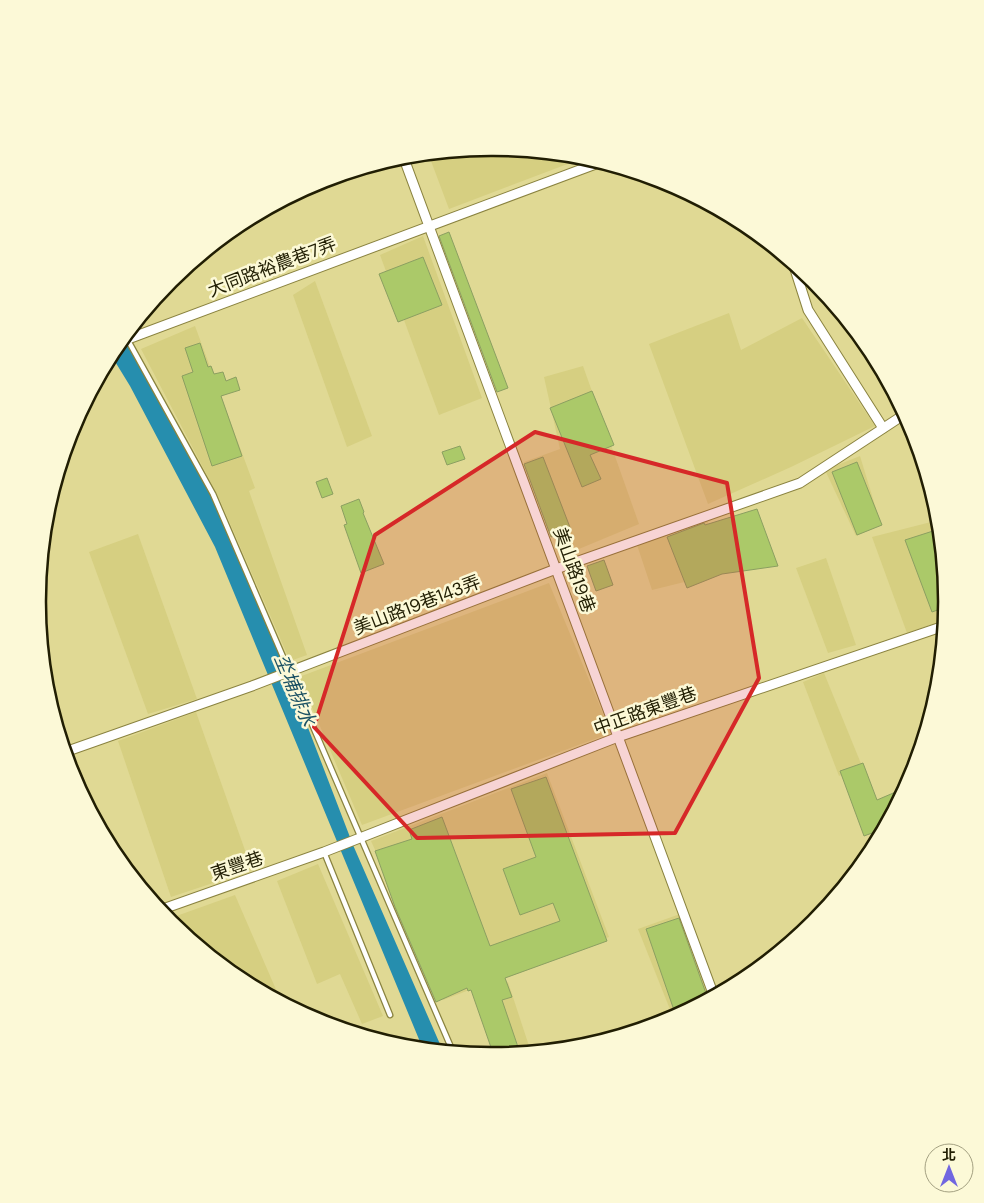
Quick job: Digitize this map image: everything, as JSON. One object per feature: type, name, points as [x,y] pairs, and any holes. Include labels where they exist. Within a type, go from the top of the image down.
[{"type":"street","name":"美山路19巷","points":[[406,164],[427,226],[712,990]]},
{"type":"street","name":"大同路裕農巷7弄","points":[[135,334],[589,166]]},
{"type":"street","points":[[796,276],[808,310],[883,428]]},
{"type":"street","points":[[556,569],[800,483],[898,418]]},
{"type":"street","name":"美山路19巷143弄","points":[[72,750],[290,672],[556,569]]},
{"type":"street","name":"中正路東豐巷","points":[[324,852],[618,737],[937,628]]},
{"type":"street","name":"東豐巷","points":[[168,907],[324,852]]},
{"type":"lane","points":[[128,345],[213,494],[450,1045]]},
{"type":"lane","points":[[324,852],[390,1016]]},
{"type":"highlighted area","points":[[535,432],[727,483],[759,678],[675,833],[417,838],[314,727],[375,535]]},
{"type":"shaded area","points":[[492,156],[521,157],[571,163],[449,209],[431,160]]},
{"type":"shaded area","points":[[423,236],[482,398],[439,415],[380,255]]},
{"type":"shaded area","points":[[315,281],[372,436],[347,447],[293,295]]},
{"type":"shaded area","points":[[729,313],[741,350],[802,318],[875,426],[791,467],[708,504],[649,344]]},
{"type":"shaded area","points":[[195,326],[255,488],[249,491],[307,655],[290,661],[219,498],[141,349]]},
{"type":"shaded area","points":[[583,366],[639,524],[562,556],[524,462],[560,449],[544,377]]},
{"type":"shaded area","points":[[860,456],[881,525],[856,536],[825,470]]},
{"type":"shaded area","points":[[707,520],[725,572],[652,590],[637,545]]},
{"type":"shaded area","points":[[930,522],[937,572],[937,623],[907,633],[872,537]]},
{"type":"shaded area","points":[[138,534],[197,699],[148,714],[89,552]]},
{"type":"shaded area","points":[[826,558],[856,645],[828,653],[796,568]]},
{"type":"shaded area","points":[[549,583],[611,733],[362,825],[299,677]]},
{"type":"shaded area","points":[[824,673],[862,766],[839,776],[803,682]]},
{"type":"shaded area","points":[[196,712],[252,870],[171,897],[118,741]]},
{"type":"shaded area","points":[[547,773],[609,937],[443,1000],[371,841]]},
{"type":"shaded area","points":[[318,864],[383,1016],[362,1024],[340,974],[317,984],[277,881]]},
{"type":"shaded area","points":[[235,895],[277,992],[244,972],[221,955],[176,916]]},
{"type":"shaded area","points":[[680,914],[707,992],[670,1010],[638,929]]},
{"type":"shaded area","points":[[508,982],[529,1045],[493,1047],[475,995]]},
{"type":"water","points":[[127,345],[195,458],[274,639],[353,845],[440,1044],[420,1041],[215,547],[130,386],[116,363]]},
{"type":"building","points":[[449,232],[508,388],[497,392],[439,236]]},
{"type":"building","points":[[423,257],[442,305],[398,322],[379,274]]},
{"type":"building","points":[[200,343],[208,367],[211,366],[214,374],[223,372],[226,381],[236,377],[240,390],[221,396],[242,456],[212,466],[182,376],[193,372],[185,348]]},
{"type":"building","points":[[592,391],[614,445],[590,455],[601,479],[582,487],[550,408]]},
{"type":"building","points":[[460,446],[465,459],[447,465],[442,452]]},
{"type":"building","points":[[543,457],[571,530],[551,537],[524,464]]},
{"type":"building","points":[[857,462],[882,525],[857,535],[832,472]]},
{"type":"building","points":[[327,478],[333,494],[322,498],[316,482]]},
{"type":"building","points":[[359,499],[384,564],[361,573],[344,525],[347,524],[341,506]]},
{"type":"building","points":[[757,509],[778,566],[722,574],[687,588],[667,537],[704,523],[705,525]]},
{"type":"building","points":[[932,531],[937,572],[938,610],[932,612],[905,540]]},
{"type":"building","points":[[604,560],[613,585],[596,591],[587,566]]},
{"type":"building","points":[[863,763],[877,800],[895,792],[873,833],[864,836],[840,771]]},
{"type":"building","points":[[546,777],[607,941],[505,978],[512,997],[502,1000],[518,1046],[491,1047],[471,990],[468,991],[467,988],[436,1002],[395,907],[375,851],[412,839],[409,830],[442,817],[490,946],[560,921],[553,903],[520,915],[503,869],[536,857],[511,789]]},
{"type":"building","points":[[679,918],[706,993],[673,1008],[646,929]]},
{"type":"water label","name":"坔埔排水","points":[[295,690]]}]
